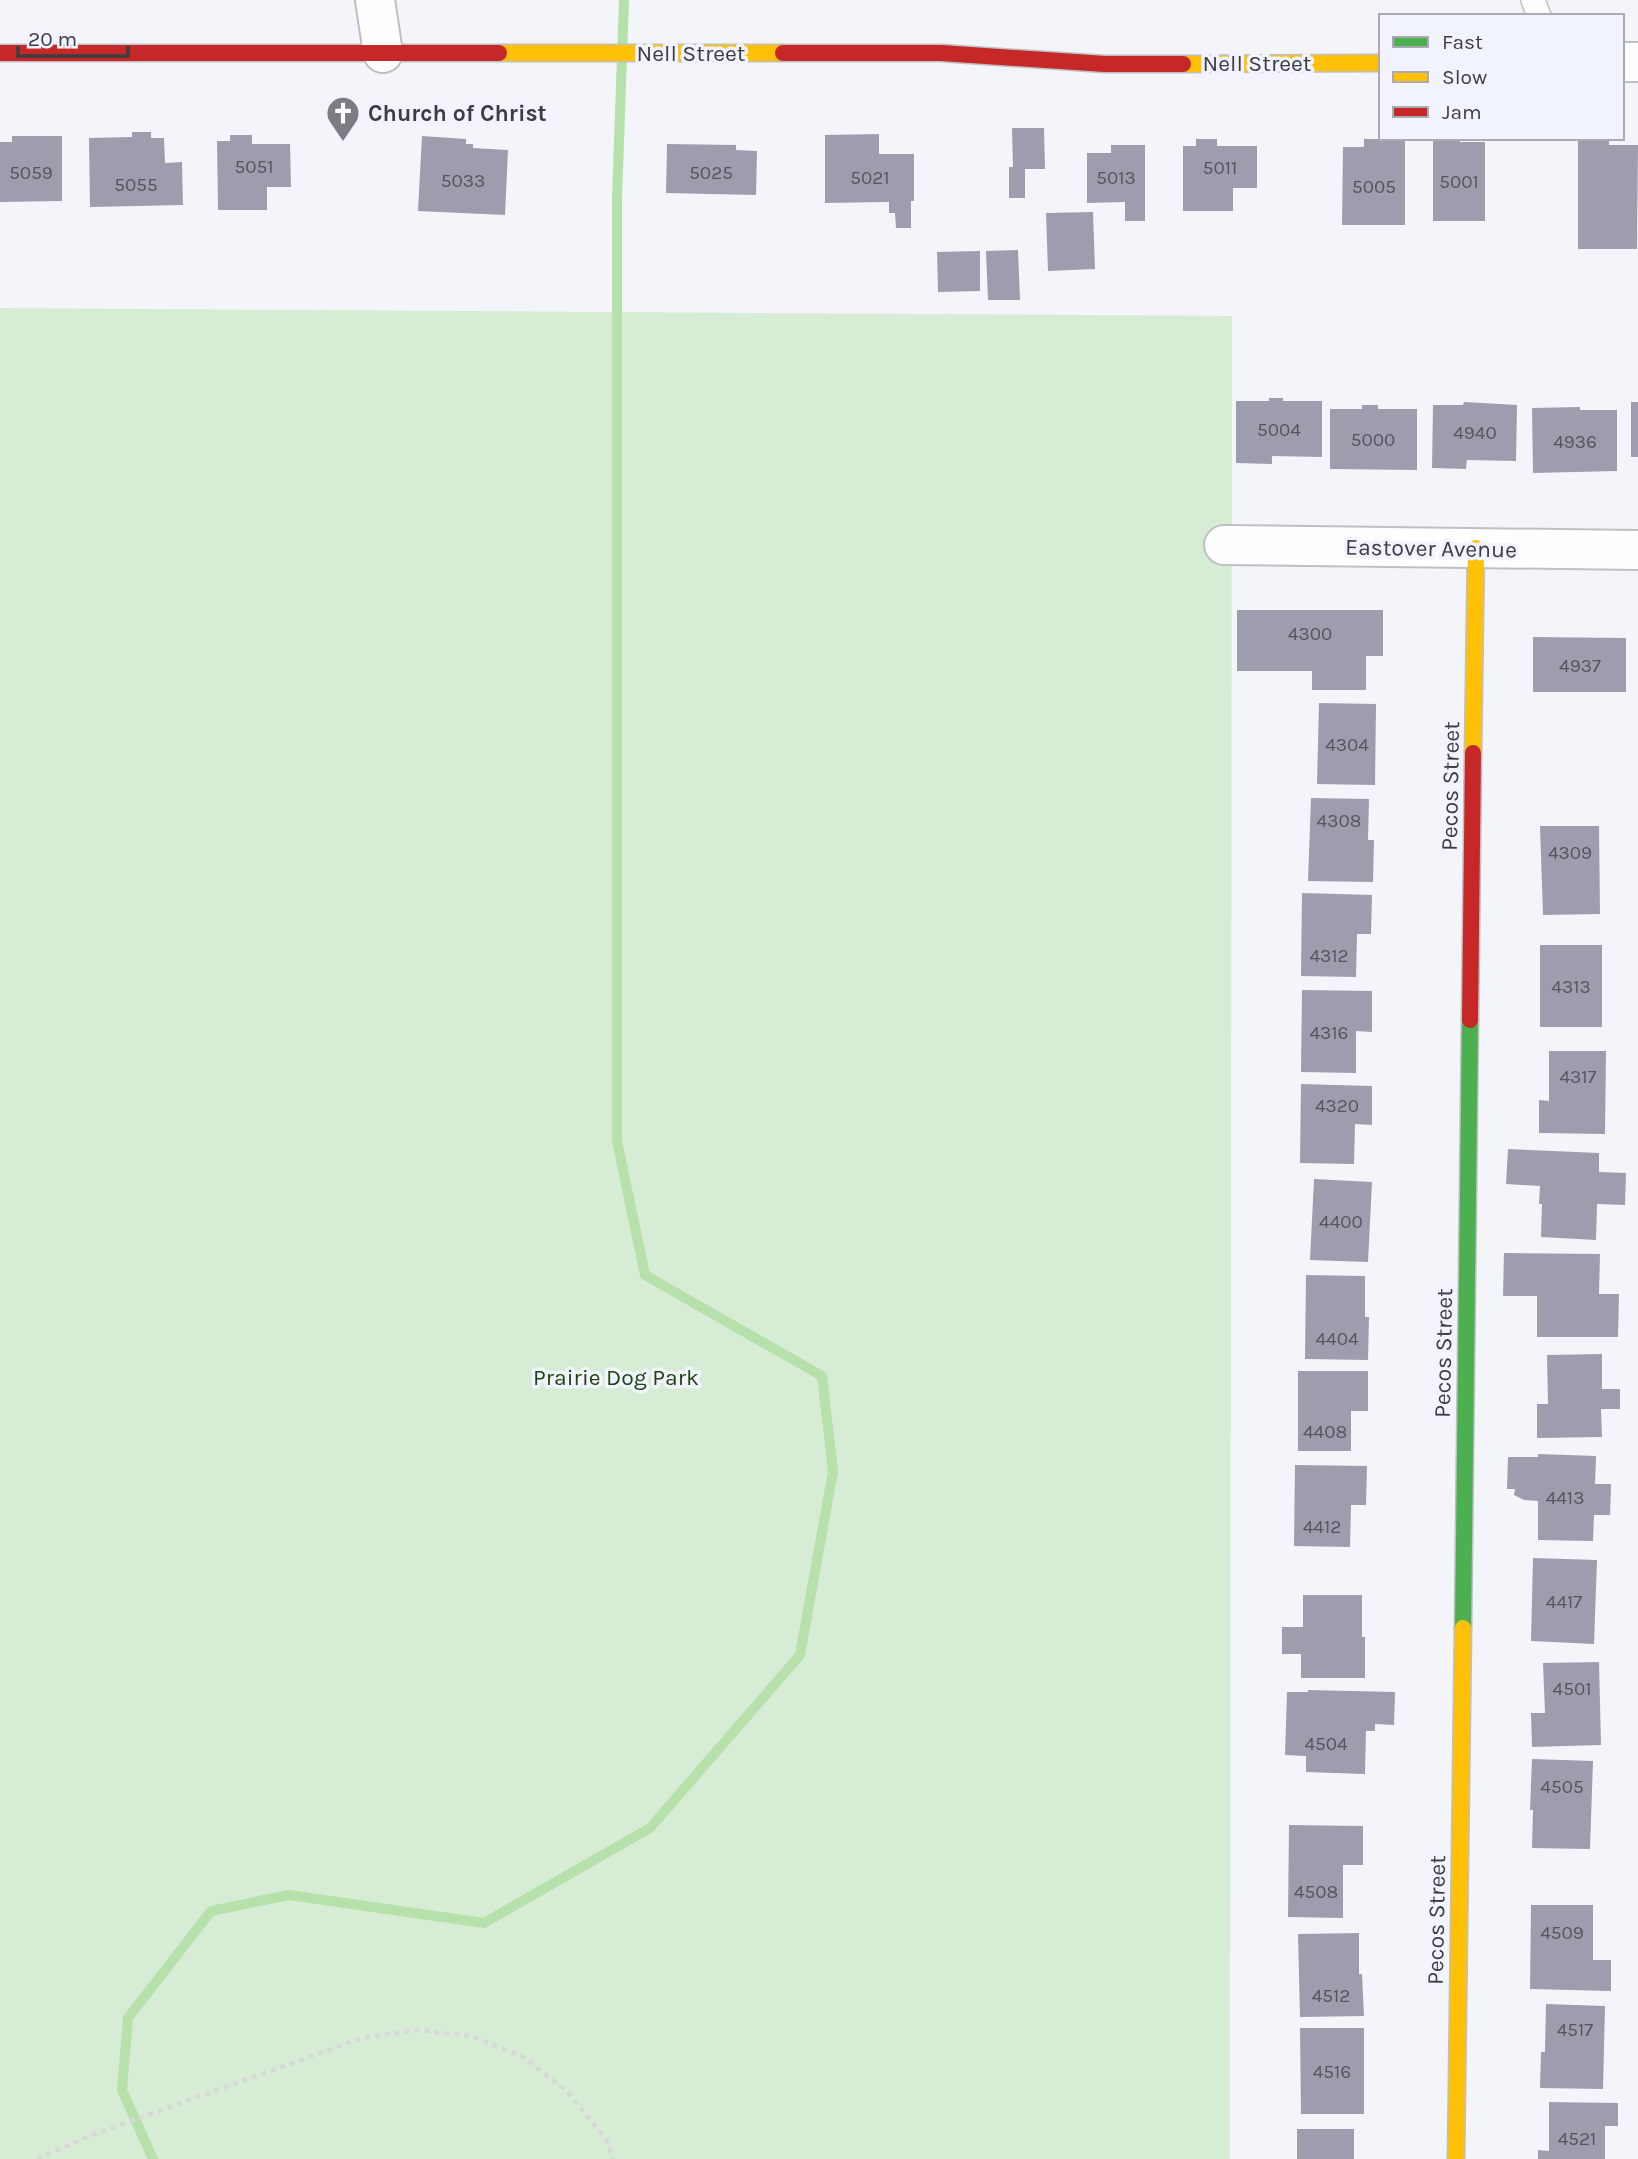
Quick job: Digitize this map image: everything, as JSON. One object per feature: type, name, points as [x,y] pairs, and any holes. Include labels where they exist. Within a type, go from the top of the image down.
[{"type":"street","points":[[376,0],[383,53]]},
{"type":"street","name":"Nell Street","points":[[0,53],[941,53],[1105,64],[1379,63]]},
{"type":"street","name":"Eastover Avenue","points":[[1224,545],[1638,550]]},
{"type":"street","name":"Pecos Street","points":[[1456,2159],[1476,548]]},
{"type":"path","points":[[37,2159],[100,2132],[362,2038],[417,2030],[472,2036],[523,2057],[567,2091],[607,2141],[613,2159]]},
{"type":"green space","name":"Prairie Dog Park","points":[[0,308],[1232,316],[1230,2159],[0,2159]]},
{"type":"building","points":[[1012,128],[1044,128],[1045,169],[1025,169],[1025,198],[1009,198],[1009,167],[1013,167]]},
{"type":"building","points":[[132,132],[151,132],[151,138],[164,138],[165,163],[182,162],[183,205],[90,207],[89,138],[132,137]]},
{"type":"building","points":[[879,134],[879,154],[914,154],[911,228],[896,228],[895,213],[889,213],[889,202],[825,203],[825,135]]},
{"type":"building","points":[[230,135],[252,135],[252,144],[290,144],[291,187],[267,187],[267,210],[218,210],[217,141],[230,141]]},
{"type":"building","points":[[12,136],[62,136],[62,201],[0,202],[0,142],[12,142]]},
{"type":"building","points":[[422,136],[466,139],[466,144],[473,144],[473,148],[508,150],[505,215],[418,211]]},
{"type":"building","points":[[1196,139],[1217,139],[1217,146],[1257,146],[1257,188],[1233,188],[1233,211],[1183,211],[1183,146],[1196,146]]},
{"type":"building","points":[[1364,139],[1405,140],[1405,225],[1342,225],[1343,147],[1364,147]]},
{"type":"building","points":[[1433,140],[1485,142],[1485,221],[1433,221]]},
{"type":"building","points":[[1578,140],[1609,140],[1609,145],[1638,145],[1637,249],[1578,249]]},
{"type":"building","points":[[667,144],[736,145],[736,150],[757,151],[756,195],[666,193]]},
{"type":"building","points":[[1111,145],[1145,145],[1145,221],[1125,221],[1125,202],[1087,203],[1087,153],[1111,153]]},
{"type":"building","points":[[1093,212],[1095,269],[1048,271],[1046,213]]},
{"type":"building","points":[[1018,250],[1020,300],[988,300],[986,251]]},
{"type":"building","points":[[980,251],[980,291],[938,292],[937,252]]},
{"type":"building","points":[[1269,398],[1283,398],[1283,401],[1322,401],[1322,457],[1272,456],[1272,464],[1236,463],[1236,401],[1269,401]]},
{"type":"building","points":[[1464,402],[1517,405],[1516,461],[1467,460],[1466,469],[1432,468],[1433,405],[1463,405]]},
{"type":"building","points":[[1631,402],[1638,402],[1638,457],[1631,457]]},
{"type":"building","points":[[1362,405],[1378,405],[1378,409],[1417,409],[1417,470],[1330,469],[1330,409],[1362,409]]},
{"type":"building","points":[[1580,407],[1580,410],[1617,410],[1617,471],[1533,473],[1532,408]]},
{"type":"building","points":[[1237,610],[1383,610],[1383,656],[1366,656],[1366,690],[1312,690],[1312,671],[1237,671]]},
{"type":"building","points":[[1533,637],[1626,638],[1626,692],[1533,692]]},
{"type":"building","points":[[1319,703],[1376,704],[1375,785],[1317,784]]},
{"type":"building","points":[[1311,798],[1369,799],[1368,840],[1374,840],[1373,882],[1308,881]]},
{"type":"building","points":[[1540,826],[1599,826],[1600,914],[1543,915]]},
{"type":"building","points":[[1302,893],[1372,895],[1371,934],[1357,934],[1356,977],[1301,976]]},
{"type":"building","points":[[1540,945],[1602,945],[1602,1027],[1540,1027]]},
{"type":"building","points":[[1302,990],[1372,991],[1372,1032],[1356,1031],[1356,1073],[1301,1072]]},
{"type":"building","points":[[1549,1051],[1606,1051],[1605,1134],[1539,1133],[1539,1100],[1549,1101]]},
{"type":"building","points":[[1301,1084],[1372,1086],[1372,1125],[1355,1124],[1354,1164],[1300,1163]]},
{"type":"building","points":[[1508,1149],[1599,1153],[1599,1172],[1626,1173],[1625,1205],[1597,1204],[1596,1240],[1541,1237],[1540,1186],[1506,1184]]},
{"type":"building","points":[[1314,1179],[1372,1182],[1368,1262],[1310,1260]]},
{"type":"building","points":[[1504,1253],[1600,1254],[1599,1294],[1619,1294],[1618,1337],[1537,1337],[1537,1296],[1503,1296]]},
{"type":"building","points":[[1306,1275],[1365,1276],[1365,1317],[1369,1317],[1368,1360],[1305,1359]]},
{"type":"building","points":[[1602,1354],[1602,1389],[1620,1389],[1620,1409],[1601,1409],[1602,1437],[1537,1438],[1537,1404],[1548,1404],[1547,1355]]},
{"type":"building","points":[[1298,1371],[1368,1371],[1368,1411],[1351,1411],[1351,1451],[1298,1451]]},
{"type":"building","points":[[1538,1454],[1596,1456],[1595,1484],[1611,1484],[1610,1515],[1594,1515],[1593,1541],[1538,1540],[1538,1501],[1524,1500],[1514,1495],[1515,1489],[1507,1489],[1508,1457],[1538,1457]]},
{"type":"building","points":[[1295,1465],[1367,1466],[1366,1505],[1351,1505],[1350,1547],[1294,1546]]},
{"type":"building","points":[[1533,1558],[1597,1560],[1594,1644],[1531,1641]]},
{"type":"building","points":[[1303,1595],[1362,1595],[1365,1678],[1301,1678],[1301,1654],[1282,1654],[1282,1627],[1303,1627]]},
{"type":"building","points":[[1599,1662],[1601,1745],[1532,1747],[1531,1713],[1545,1713],[1543,1663]]},
{"type":"building","points":[[1287,1692],[1395,1692],[1394,1725],[1375,1724],[1375,1731],[1366,1731],[1365,1774],[1306,1772],[1306,1756],[1285,1755]]},
{"type":"building","points":[[1532,1759],[1593,1761],[1590,1849],[1532,1848]]},
{"type":"building","points":[[1289,1825],[1363,1826],[1363,1865],[1343,1865],[1343,1918],[1288,1917]]},
{"type":"building","points":[[1531,1905],[1593,1905],[1593,1960],[1611,1960],[1611,1991],[1530,1989]]},
{"type":"building","points":[[1359,1933],[1359,1974],[1362,1974],[1364,2016],[1300,2017],[1298,1934]]},
{"type":"building","points":[[1546,2004],[1605,2006],[1603,2089],[1540,2088],[1541,2052],[1545,2052]]},
{"type":"building","points":[[1300,2028],[1364,2028],[1364,2114],[1301,2114]]},
{"type":"building","points":[[1549,2102],[1618,2103],[1618,2126],[1605,2126],[1605,2159],[1538,2159],[1538,2150],[1549,2151]]},
{"type":"building","points":[[1297,2129],[1354,2129],[1354,2159],[1297,2159]]},
{"type":"waterway","points":[[153,2159],[122,2090],[128,2018],[211,1911],[289,1895],[484,1923],[650,1828],[800,1655],[833,1471],[822,1376],[645,1275],[617,1141],[617,199],[624,0]]},
{"type":"traffic: fast","points":[[1463,1628],[1470,1020]]},
{"type":"traffic: slow","points":[[499,53],[783,53]]},
{"type":"traffic: slow","points":[[1183,64],[1379,63]]},
{"type":"traffic: slow","points":[[1473,753],[1476,548]]},
{"type":"traffic: slow","points":[[1456,2159],[1463,1628]]},
{"type":"traffic: jam","points":[[0,53],[499,53]]},
{"type":"traffic: jam","points":[[783,53],[941,53],[1105,64],[1183,64]]},
{"type":"traffic: jam","points":[[1470,1020],[1473,753]]},
{"type":"place","name":"Church of Christ","points":[[343,143]]}]
